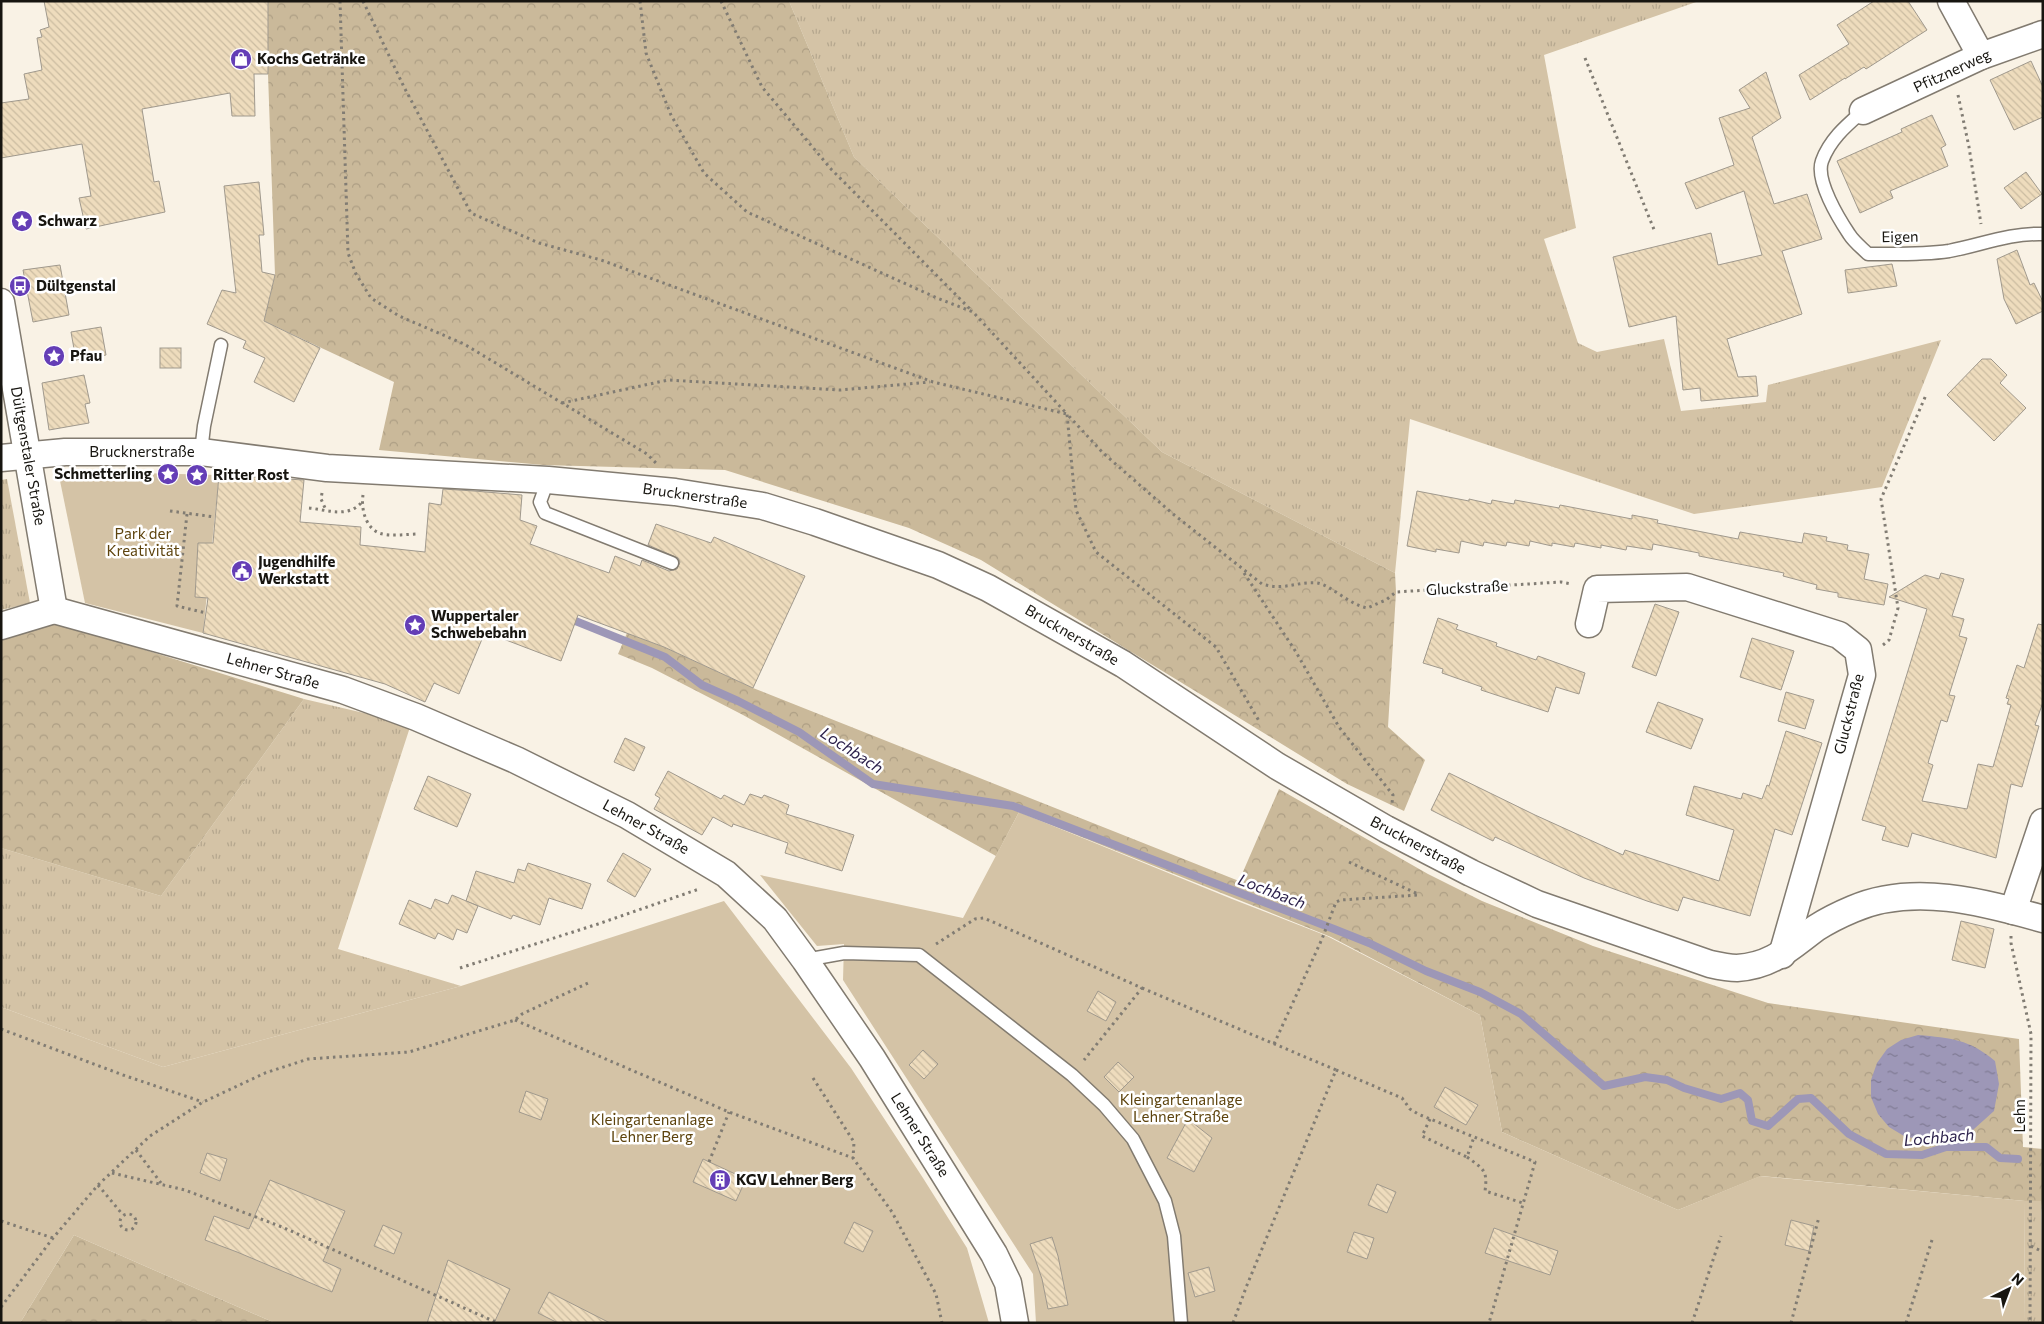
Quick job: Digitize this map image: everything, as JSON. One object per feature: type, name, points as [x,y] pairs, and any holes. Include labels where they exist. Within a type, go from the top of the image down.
[{"type":"street","points":[[1951,1],[1982,56]]},
{"type":"street","name":"Pfitznerweg","points":[[1864,111],[1982,56],[2043,34]]},
{"type":"street","name":"Dültgenstaler Straße","points":[[1,302],[54,610]]},
{"type":"street","name":"Brucknerstraße","points":[[1,458],[64,452],[200,452],[326,468],[548,480],[675,492],[763,506],[938,565],[988,588],[1123,664],[1277,766],[1386,829],[1471,874],[1538,904],[1710,964],[1735,968],[1761,964],[1782,955],[1818,927],[1847,912],[1903,896],[1942,898],[2013,911],[2043,919]]},
{"type":"street","name":"Gluckstraße","points":[[1597,589],[1687,587],[1839,635],[1858,650],[1862,675],[1782,955]]},
{"type":"street","points":[[1590,624],[1597,589]]},
{"type":"street","points":[[1,626],[54,610]]},
{"type":"street","name":"Lehner Straße","points":[[54,610],[343,690],[416,717],[516,760],[627,815],[726,874],[775,919],[872,1058],[994,1254],[1008,1282],[1015,1323]]},
{"type":"street","points":[[2013,911],[2043,822]]},
{"type":"lane","name":"Eigen","points":[[1864,111],[1842,130],[1830,144],[1821,162],[1822,178],[1833,208],[1850,236],[1868,254],[1917,254],[1950,250],[2022,233],[2043,234]]},
{"type":"lane","points":[[200,452],[221,345]]},
{"type":"lane","points":[[548,480],[540,502],[544,513],[672,563]]},
{"type":"lane","points":[[805,960],[844,953],[919,955],[1072,1075],[1104,1105],[1133,1139],[1165,1201],[1174,1236],[1180,1323]]},
{"type":"path","points":[[340,1],[348,252],[356,274],[371,298],[399,316],[464,344],[647,454],[660,466]]},
{"type":"path","points":[[363,1],[404,87],[470,213],[539,243],[601,260],[933,382],[1067,414]]},
{"type":"path","points":[[640,1],[646,53],[671,115],[704,172],[748,212],[937,298],[974,312]]},
{"type":"path","points":[[721,1],[762,87],[831,169],[974,312],[1103,453],[1173,514],[1243,570],[1296,652],[1339,727],[1393,795],[1386,829]]},
{"type":"path","points":[[1585,58],[1655,232]]},
{"type":"path","points":[[1953,70],[1969,147],[1984,242]]},
{"type":"path","points":[[562,403],[668,380],[840,390],[933,382]]},
{"type":"path","points":[[1861,663],[1889,640],[1898,608],[1881,499],[1926,395]]},
{"type":"path","points":[[1067,414],[1076,510],[1096,552],[1216,647],[1259,722]]},
{"type":"path","points":[[309,508],[346,513],[356,509],[362,503],[364,516],[372,528],[380,533],[419,534]]},
{"type":"path","points":[[170,512],[215,517]]},
{"type":"path","points":[[187,514],[177,606],[206,613]]},
{"type":"path","name":"Gluckstraße","points":[[1243,570],[1262,584],[1274,588],[1318,583],[1326,586],[1350,603],[1367,608],[1386,600],[1396,592],[1561,582],[1597,589]]},
{"type":"path","points":[[1274,1044],[1322,939],[1336,902],[1341,900],[1418,895],[1349,862]]},
{"type":"path","points":[[460,968],[598,924],[703,887]]},
{"type":"path","name":"Lehn","points":[[2013,911],[2011,943],[2031,1034],[2030,1323]]},
{"type":"path","points":[[919,955],[975,919],[984,918],[1142,988],[1402,1098],[1410,1109],[1430,1119],[1535,1162],[1489,1323]]},
{"type":"path","points":[[1,1307],[53,1238],[98,1185],[150,1136],[203,1102],[265,1073],[308,1059],[409,1052],[515,1020],[522,1014],[588,983]]},
{"type":"path","points":[[1072,1075],[1142,988]]},
{"type":"path","points":[[515,1020],[729,1112],[853,1158],[892,1212],[936,1294],[942,1323]]},
{"type":"path","points":[[1,1029],[123,1076],[203,1102]]},
{"type":"path","points":[[1233,1323],[1246,1286],[1336,1070]]},
{"type":"path","points":[[813,1078],[854,1142],[853,1158]]},
{"type":"path","points":[[709,1162],[729,1112]]},
{"type":"path","points":[[1430,1119],[1422,1136],[1468,1157],[1484,1170],[1486,1175],[1484,1190],[1523,1204]]},
{"type":"path","points":[[1468,1157],[1474,1137]]},
{"type":"path","points":[[136,1150],[161,1184]]},
{"type":"path","points":[[111,1173],[185,1190],[282,1227],[498,1323]]},
{"type":"path","points":[[98,1185],[123,1215]]},
{"type":"path","points":[[129,1213],[136,1218],[134,1228],[129,1230],[122,1227],[120,1222],[123,1215],[129,1213]]},
{"type":"path","points":[[1791,1323],[1819,1217]]},
{"type":"path","points":[[1,1221],[53,1238]]},
{"type":"path","points":[[1692,1323],[1722,1236]]},
{"type":"path","points":[[1906,1323],[1932,1240]]},
{"type":"path","points":[[2031,1246],[2043,1252]]},
{"type":"green space","points":[[268,1],[789,1],[854,157],[1162,452],[1395,573],[1396,592],[1388,727],[1425,760],[1404,811],[1347,784],[981,560],[909,528],[725,470],[543,465],[379,450],[394,382],[264,321],[275,275],[268,74]]},
{"type":"green space","points":[[789,1],[1699,1],[1544,55],[1576,228],[1544,239],[1578,343],[1597,352],[1664,339],[1681,411],[1766,402],[1768,385],[1941,340],[1882,487],[1694,514],[1410,419],[1395,573],[1162,452],[854,157]]},
{"type":"green space","name":"Park der Kreativität","points":[[58,471],[219,475],[203,633],[85,603]]},
{"type":"green space","points":[[7,479],[30,603],[1,610],[1,480]]},
{"type":"green space","points":[[58,623],[304,699],[161,896],[1,848],[1,637]]},
{"type":"green space","points":[[627,633],[664,647],[753,688],[1239,881],[1279,789],[1428,874],[1482,901],[1593,946],[1768,1003],[2019,1039],[2023,1147],[2043,1149],[2043,1225],[2041,1201],[1761,1176],[1678,1210],[1502,1132],[1480,1015],[1331,937],[1019,812],[996,856],[743,715],[652,668],[618,654]]},
{"type":"green space","points":[[304,699],[411,724],[338,949],[461,986],[163,1067],[1,1007],[1,848],[161,896]]},
{"type":"green space","name":"Kleingartenanlage Lehner Straße","points":[[1019,812],[1327,936],[1480,1015],[1502,1132],[1678,1210],[1760,1176],[2025,1201],[2024,1323],[1036,1323],[1033,1274],[843,980],[844,944],[817,946],[760,875],[963,918]]},
{"type":"green space","name":"Kleingartenanlage Lehner Berg","points":[[724,901],[851,1068],[967,1248],[989,1323],[275,1323],[74,1235],[20,1323],[1,1323],[1,1007],[163,1067],[461,986]]},
{"type":"green space","points":[[2025,1201],[2041,1201],[2043,1323],[2024,1323]]},
{"type":"green space","points":[[74,1235],[275,1323],[20,1323]]},
{"type":"water","points":[[1918,1035],[1940,1037],[1968,1044],[1995,1061],[1999,1084],[1994,1111],[1966,1135],[1921,1140],[1904,1136],[1889,1127],[1878,1114],[1871,1097],[1871,1080],[1877,1063],[1887,1049],[1901,1040]]},
{"type":"building","points":[[44,1],[268,1],[268,74],[254,74],[255,116],[232,116],[230,93],[142,109],[154,182],[159,181],[165,212],[86,229],[79,198],[91,196],[82,144],[1,158],[1,103],[29,99],[24,74],[42,70],[37,38],[42,37],[40,30],[49,27]]},
{"type":"building","points":[[1874,1],[1908,1],[1927,30],[1866,69],[1864,67],[1810,100],[1799,75],[1849,44],[1837,25]]},
{"type":"building","points":[[2031,61],[2043,87],[2043,117],[2014,130],[1990,80]]},
{"type":"building","points":[[1766,72],[1781,118],[1752,137],[1774,204],[1807,194],[1822,239],[1782,251],[1802,314],[1727,339],[1738,377],[1756,376],[1758,396],[1701,401],[1700,388],[1683,390],[1676,316],[1629,327],[1613,257],[1711,233],[1718,265],[1762,255],[1744,191],[1696,209],[1685,183],[1734,165],[1719,118],[1750,108],[1739,90]]},
{"type":"building","points":[[1932,115],[1946,145],[1941,148],[1948,166],[1890,191],[1893,198],[1860,213],[1837,161],[1902,132],[1901,129]]},
{"type":"building","points":[[2026,172],[2042,194],[2021,209],[2004,188]]},
{"type":"building","points":[[259,182],[264,235],[259,235],[262,272],[275,275],[264,321],[320,348],[294,402],[254,382],[265,358],[243,348],[246,341],[207,324],[222,290],[236,293],[224,186]]},
{"type":"building","points":[[2017,250],[2030,285],[2034,283],[2043,302],[2043,311],[2016,324],[2004,299],[1997,259]]},
{"type":"building","points":[[1892,264],[1897,286],[1848,293],[1845,270]]},
{"type":"building","points":[[60,265],[69,315],[33,322],[23,270]]},
{"type":"building","points":[[101,327],[106,355],[76,360],[71,332]]},
{"type":"building","points":[[160,348],[181,348],[181,368],[160,368]]},
{"type":"building","points":[[1982,359],[1991,359],[2007,375],[2000,383],[2026,408],[1994,441],[1947,395]]},
{"type":"building","points":[[84,375],[90,403],[85,404],[89,423],[49,430],[42,383]]},
{"type":"building","points":[[219,475],[304,480],[300,522],[361,527],[360,545],[425,552],[429,503],[441,505],[443,489],[474,491],[522,495],[520,520],[537,526],[530,544],[609,573],[615,556],[640,566],[642,560],[669,571],[677,569],[680,562],[678,558],[648,545],[656,524],[711,543],[714,537],[805,576],[753,688],[664,647],[578,615],[561,661],[485,632],[459,694],[434,683],[425,702],[385,684],[203,633],[208,598],[195,597],[198,543],[213,543]]},
{"type":"building","points":[[1417,491],[1491,504],[1492,500],[1514,504],[1515,500],[1559,508],[1560,505],[1632,519],[1632,515],[1658,520],[1657,523],[1738,539],[1740,532],[1802,543],[1804,533],[1827,537],[1826,541],[1848,545],[1847,550],[1869,554],[1864,579],[1888,584],[1884,605],[1838,597],[1838,593],[1816,589],[1817,585],[1783,576],[1784,573],[1699,556],[1699,553],[1653,544],[1652,550],[1627,546],[1626,550],[1601,545],[1601,548],[1575,543],[1574,547],[1552,543],[1552,546],[1530,541],[1529,546],[1507,542],[1506,546],[1484,542],[1483,546],[1461,541],[1459,553],[1436,549],[1436,552],[1407,546]]},
{"type":"building","points":[[1941,573],[1964,579],[1952,616],[1964,619],[1959,636],[1967,638],[1949,695],[1955,696],[1947,722],[1941,720],[1928,763],[1933,765],[1922,801],[1967,809],[1978,764],[1993,767],[2011,705],[2007,704],[2009,699],[2006,698],[2017,665],[2024,668],[2038,624],[2043,625],[2043,702],[2035,725],[2039,726],[2022,787],[2011,784],[1996,858],[1912,833],[1908,847],[1882,840],[1886,827],[1862,820],[1927,609],[1889,597],[1925,575],[1939,579]]},
{"type":"building","points":[[1655,604],[1679,612],[1656,676],[1632,667]]},
{"type":"building","points":[[1438,618],[1458,625],[1456,629],[1497,643],[1496,646],[1536,660],[1538,656],[1585,673],[1579,694],[1556,687],[1548,712],[1481,690],[1482,687],[1442,673],[1443,669],[1423,663]]},
{"type":"building","points":[[1752,638],[1794,651],[1781,690],[1740,677]]},
{"type":"building","points":[[1786,692],[1814,700],[1805,729],[1778,721]]},
{"type":"building","points":[[1658,702],[1703,719],[1691,749],[1646,732]]},
{"type":"building","points":[[1786,731],[1822,743],[1792,835],[1775,829],[1750,916],[1683,897],[1678,911],[1647,901],[1584,878],[1495,837],[1493,841],[1431,810],[1449,773],[1623,855],[1625,850],[1719,881],[1734,830],[1686,815],[1694,786],[1741,799],[1743,793],[1762,799],[1767,785],[1769,786]]},
{"type":"building","points":[[625,738],[645,747],[634,771],[614,762]]},
{"type":"building","points":[[668,771],[721,799],[724,795],[744,805],[750,794],[762,798],[764,795],[789,805],[786,814],[854,835],[842,871],[785,853],[788,843],[733,824],[732,827],[713,817],[702,835],[654,809],[660,798],[655,795]]},
{"type":"building","points":[[428,776],[471,794],[457,827],[414,809]]},
{"type":"building","points":[[623,853],[651,869],[635,897],[607,881]]},
{"type":"building","points":[[528,863],[591,884],[582,909],[549,898],[540,925],[513,915],[511,919],[466,901],[476,871],[514,883],[518,869],[525,871]]},
{"type":"building","points":[[452,895],[478,906],[467,933],[457,929],[453,940],[438,933],[435,939],[399,924],[409,900],[431,909],[435,899],[448,904]]},
{"type":"building","points":[[1961,921],[1994,929],[1985,968],[1952,960]]},
{"type":"building","points":[[1098,991],[1116,1002],[1106,1021],[1087,1011]]},
{"type":"building","points":[[923,1050],[938,1064],[924,1079],[909,1065]]},
{"type":"building","points":[[1118,1062],[1134,1077],[1119,1092],[1104,1077]]},
{"type":"building","points":[[1445,1087],[1478,1105],[1466,1125],[1434,1107]]},
{"type":"building","points":[[526,1091],[548,1099],[541,1120],[519,1112]]},
{"type":"building","points":[[1188,1119],[1212,1138],[1194,1172],[1167,1158]]},
{"type":"building","points":[[207,1153],[227,1159],[220,1181],[200,1173]]},
{"type":"building","name":"KGV Lehner Berg","points":[[703,1159],[746,1179],[736,1201],[693,1182]]},
{"type":"building","points":[[270,1180],[345,1211],[323,1261],[341,1269],[332,1292],[205,1240],[214,1216],[249,1229]]},
{"type":"building","points":[[1377,1184],[1396,1192],[1387,1213],[1368,1205]]},
{"type":"building","points":[[1791,1220],[1814,1226],[1809,1251],[1785,1245]]},
{"type":"building","points":[[854,1222],[873,1231],[863,1252],[844,1243]]},
{"type":"building","points":[[383,1225],[402,1233],[394,1254],[374,1246]]},
{"type":"building","points":[[1494,1228],[1558,1251],[1550,1275],[1485,1253]]},
{"type":"building","points":[[1354,1232],[1374,1238],[1367,1259],[1347,1252]]},
{"type":"building","points":[[1052,1237],[1068,1305],[1048,1309],[1042,1279],[1030,1244]]},
{"type":"building","points":[[448,1260],[510,1289],[494,1323],[427,1323]]},
{"type":"building","points":[[1209,1267],[1215,1291],[1195,1297],[1188,1273]]},
{"type":"building","points":[[549,1292],[610,1323],[558,1323],[538,1313]]},
{"type":"waterway","name":"Lochbach","points":[[568,618],[665,657],[702,685],[799,732],[873,784],[1013,806],[1334,929],[1369,943],[1426,971],[1480,992],[1521,1014],[1604,1086],[1645,1077],[1667,1080],[1684,1088],[1721,1099],[1740,1093],[1748,1100],[1752,1121],[1768,1126],[1798,1099],[1811,1098],[1849,1134],[1886,1154],[1922,1155],[1946,1147],[1986,1147],[2000,1158],[2018,1159]]},
{"type":"place","name":"Kochs Getränke","points":[[241,59]]},
{"type":"place","name":"Schwarz","points":[[22,221]]},
{"type":"place","name":"Dültgenstal","points":[[20,286]]},
{"type":"place","name":"Pfau","points":[[54,356]]},
{"type":"place","name":"Schmetterling","points":[[168,474]]},
{"type":"place","name":"Ritter Rost","points":[[197,475]]},
{"type":"place","name":"Jugendhilfe Werkstatt","points":[[242,571]]},
{"type":"place","name":"Wuppertaler Schwebebahn","points":[[415,625]]},
{"type":"place","name":"KGV Lehner Berg","points":[[720,1180]]}]
